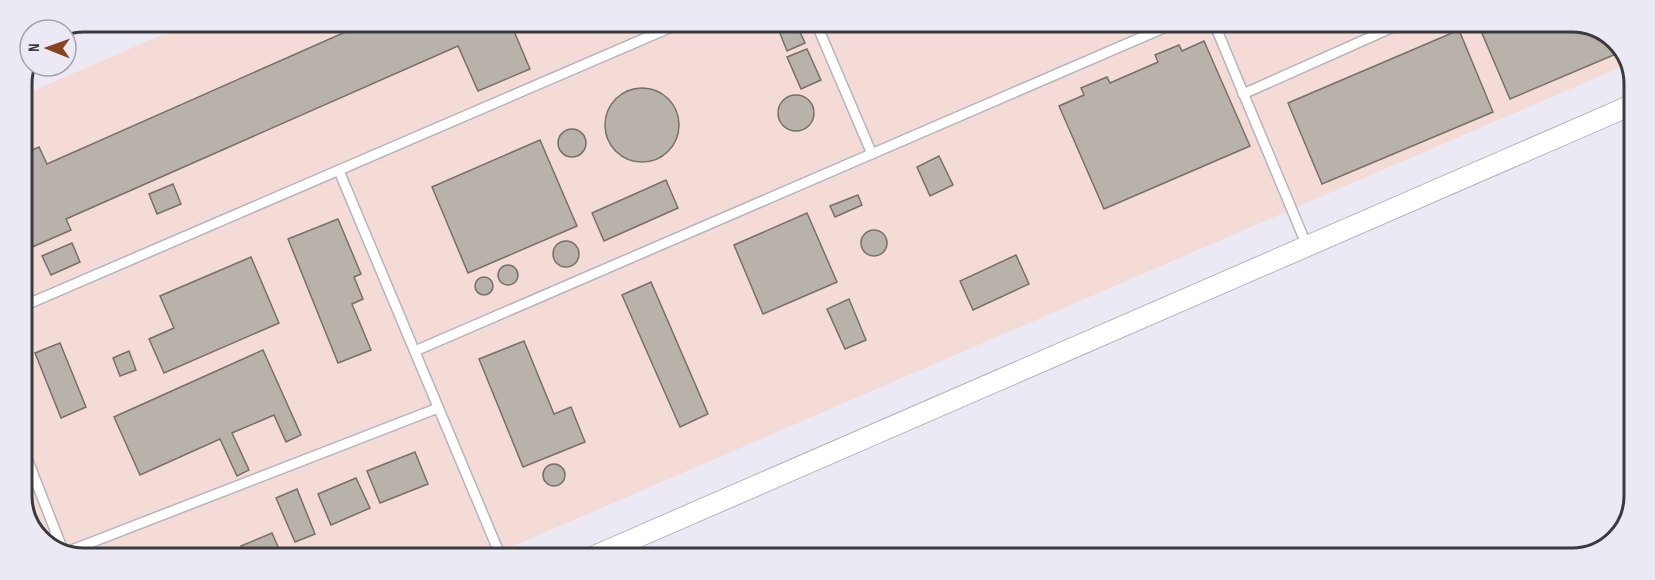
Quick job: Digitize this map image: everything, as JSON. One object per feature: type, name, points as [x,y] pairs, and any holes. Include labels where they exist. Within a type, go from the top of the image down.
[{"type":"street","points":[[610,549],[1623,109]]},
{"type":"lane","points":[[32,302],[660,32]]},
{"type":"lane","points":[[820,32],[872,154]]},
{"type":"lane","points":[[415,351],[1154,32]]},
{"type":"lane","points":[[1218,32],[1307,246]]},
{"type":"lane","points":[[1243,94],[1382,32]]},
{"type":"lane","points":[[339,171],[498,549]]},
{"type":"lane","points":[[78,549],[438,408]]},
{"type":"lane","points":[[32,471],[60,543]]},
{"type":"lane","points":[[51,537],[57,534]]},
{"type":"shaded area","points":[[169,32],[1582,32],[1603,42],[1613,52],[1621,67],[506,549],[73,548],[57,542],[42,528],[34,513],[32,500],[32,91],[63,78],[78,78],[78,71]]},
{"type":"building","points":[[345,32],[514,32],[530,69],[478,91],[458,46],[66,219],[71,230],[32,247],[32,150],[39,147],[47,164]]},
{"type":"building","points":[[780,32],[800,32],[805,43],[787,51]]},
{"type":"building","points":[[1454,32],[1460,32],[1493,112],[1322,184],[1288,103]]},
{"type":"building","points":[[1481,32],[1582,32],[1603,42],[1615,55],[1510,99]]},
{"type":"building","points":[[1204,41],[1250,146],[1104,209],[1059,106],[1084,95],[1081,88],[1107,77],[1110,83],[1158,62],[1155,55],[1179,45],[1182,51]]},
{"type":"building","points":[[807,49],[821,80],[801,89],[787,57]]},
{"type":"building","points":[[642,88],[656,91],[668,99],[676,111],[679,125],[676,139],[668,151],[656,159],[642,162],[628,159],[616,151],[608,139],[605,125],[608,111],[616,99],[628,91]]},
{"type":"building","points":[[796,95],[809,100],[814,113],[809,126],[796,131],[783,126],[778,113],[783,100]]},
{"type":"building","points":[[572,129],[582,133],[586,143],[582,153],[572,157],[562,153],[558,143],[562,133]]},
{"type":"building","points":[[540,140],[577,226],[468,273],[432,187]]},
{"type":"building","points":[[939,156],[953,185],[930,196],[917,167]]},
{"type":"building","points":[[666,180],[678,208],[604,241],[592,213]]},
{"type":"building","points":[[173,184],[181,204],[157,214],[149,194]]},
{"type":"building","points":[[858,195],[862,205],[835,217],[830,206]]},
{"type":"building","points":[[807,213],[837,282],[763,314],[734,245]]},
{"type":"building","points":[[338,219],[361,274],[354,277],[363,299],[352,304],[371,350],[338,363],[288,239]]},
{"type":"building","points":[[874,230],[883,234],[887,243],[883,252],[874,256],[865,252],[861,243],[865,234]]},
{"type":"building","points":[[566,241],[575,245],[579,254],[575,263],[566,267],[557,263],[553,254],[557,245]]},
{"type":"building","points":[[72,243],[80,262],[51,275],[42,256]]},
{"type":"building","points":[[1016,255],[1029,284],[973,310],[960,281]]},
{"type":"building","points":[[251,257],[279,323],[164,373],[149,339],[174,328],[160,296]]},
{"type":"building","points":[[508,265],[515,268],[518,275],[515,282],[508,285],[501,282],[498,275],[501,268]]},
{"type":"building","points":[[480,277],[488,277],[493,282],[491,293],[480,295],[475,290],[475,282]]},
{"type":"building","points":[[651,282],[708,414],[680,427],[622,295]]},
{"type":"building","points":[[849,299],[866,340],[845,349],[827,309]]},
{"type":"building","points":[[524,341],[554,414],[571,407],[585,442],[523,467],[479,359]]},
{"type":"building","points":[[60,343],[86,407],[61,418],[35,353]]},
{"type":"building","points":[[263,350],[301,435],[286,442],[274,415],[232,433],[249,470],[237,476],[220,439],[140,475],[114,417]]},
{"type":"building","points":[[129,351],[136,370],[120,376],[113,358]]},
{"type":"building","points":[[415,452],[428,484],[380,503],[367,471]]},
{"type":"building","points":[[554,464],[562,467],[565,475],[562,483],[554,486],[546,483],[543,475],[546,467]]},
{"type":"building","points":[[356,478],[370,508],[331,525],[318,494]]},
{"type":"building","points":[[297,489],[315,534],[295,542],[276,498]]},
{"type":"building","points":[[272,533],[279,549],[242,549],[241,546]]}]
